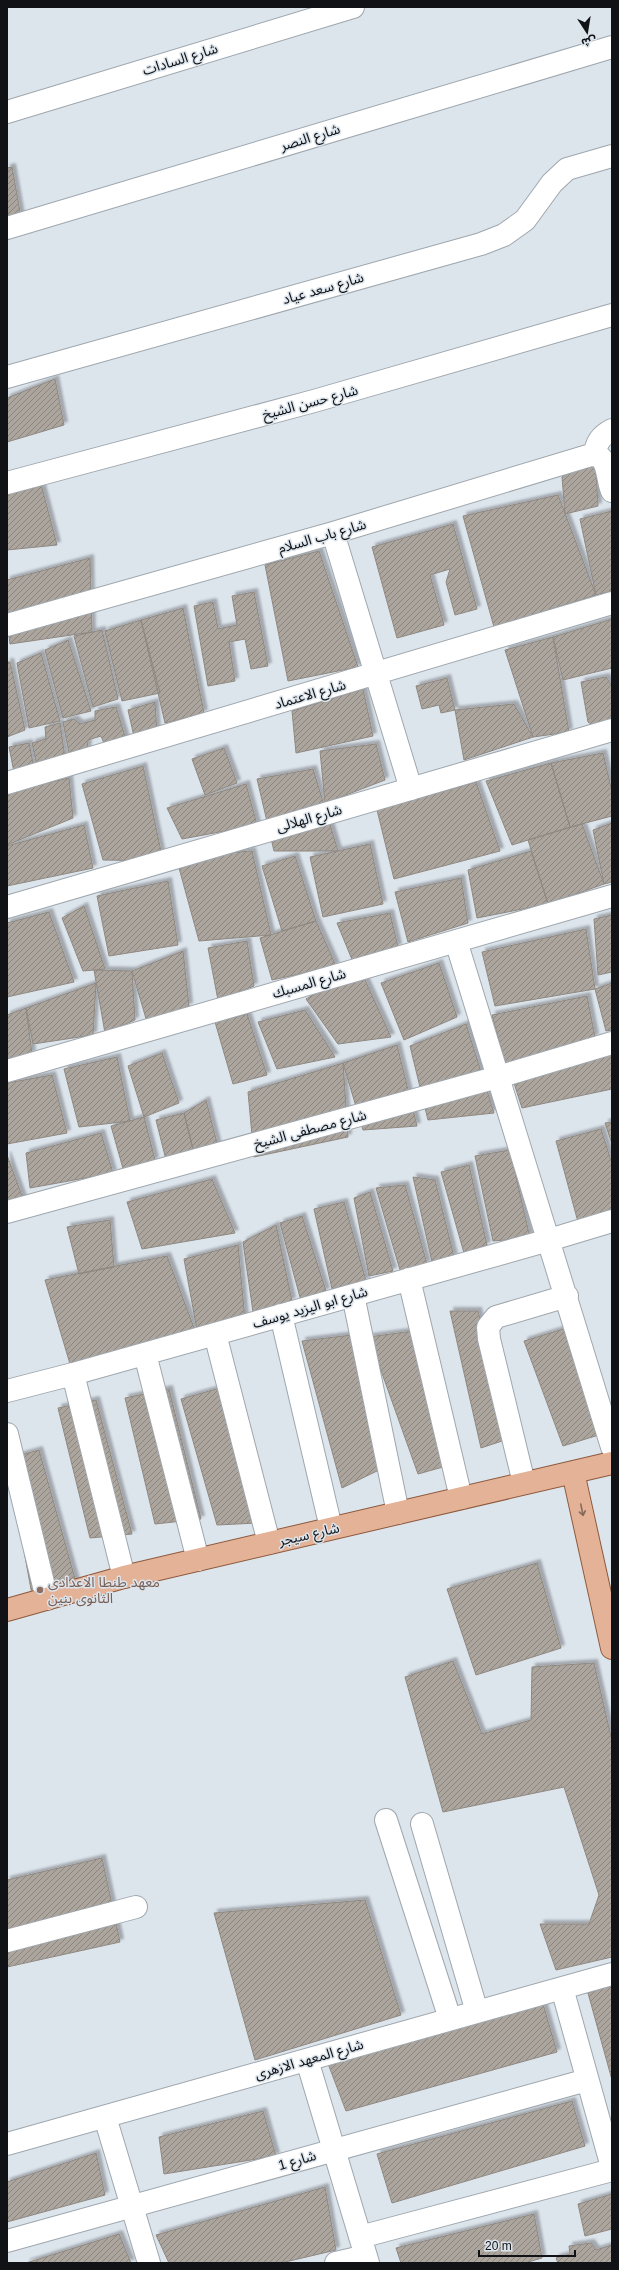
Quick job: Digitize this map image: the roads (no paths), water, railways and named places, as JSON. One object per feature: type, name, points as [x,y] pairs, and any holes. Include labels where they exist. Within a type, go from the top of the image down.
[{"type":"main road","name":"شارع سيجر","points":[[7,1610],[124,1577],[612,1463]]},
{"type":"main road","points":[[573,1472],[612,1648]]},
{"type":"street","name":"شارع السادات","points":[[7,112],[353,7]]},
{"type":"street","name":"شارع النصر","points":[[7,228],[612,47]]},
{"type":"street","name":"شارع سعد عياد","points":[[7,377],[481,244],[504,235],[525,220],[552,183],[567,169],[612,156]]},
{"type":"street","name":"شارع حسن الشيخ","points":[[7,483],[314,401],[612,315]]},
{"type":"street","points":[[612,430],[599,439],[595,455],[604,461],[612,491]]},
{"type":"street","name":"شارع باب السلام","points":[[7,625],[333,533],[595,455]]},
{"type":"street","points":[[333,533],[411,789]]},
{"type":"street","name":"شارع الاعتماد","points":[[7,782],[612,603]]},
{"type":"street","name":"شارع الهلالى","points":[[7,907],[612,730]]},
{"type":"street","name":"شارع المسبك","points":[[7,1071],[612,896]]},
{"type":"street","points":[[456,941],[567,1296],[612,1447]]},
{"type":"street","name":"شارع مصطفى الشيخ","points":[[7,1212],[498,1077],[612,1043]]},
{"type":"street","name":"شارع ابو اليزيد يوسف","points":[[7,1390],[145,1354],[612,1221]]},
{"type":"street","points":[[409,1279],[461,1498]]},
{"type":"street","points":[[353,1295],[398,1513]]},
{"type":"street","points":[[524,1483],[489,1339],[488,1327],[496,1317],[567,1296]]},
{"type":"street","points":[[281,1315],[331,1528]]},
{"type":"street","points":[[215,1334],[269,1543]]},
{"type":"street","points":[[145,1354],[198,1560]]},
{"type":"street","points":[[73,1374],[124,1577]]},
{"type":"street","points":[[7,1434],[47,1598]]},
{"type":"street","points":[[386,1820],[450,2019]]},
{"type":"street","points":[[422,1824],[477,2012]]},
{"type":"street","points":[[7,1941],[136,1907]]},
{"type":"street","name":"شارع المعهد الازهرى","points":[[7,2144],[612,1974]]},
{"type":"street","points":[[336,2263],[612,2169],[562,1988]]},
{"type":"street","points":[[307,2060],[365,2252]]},
{"type":"street","name":"شارع 1","points":[[7,2241],[587,2080]]},
{"type":"street","points":[[105,2117],[149,2263]]},
{"type":"place","name":"معهد طنطا الاعدادى الثانوى بنين","points":[[40,1590]]}]
